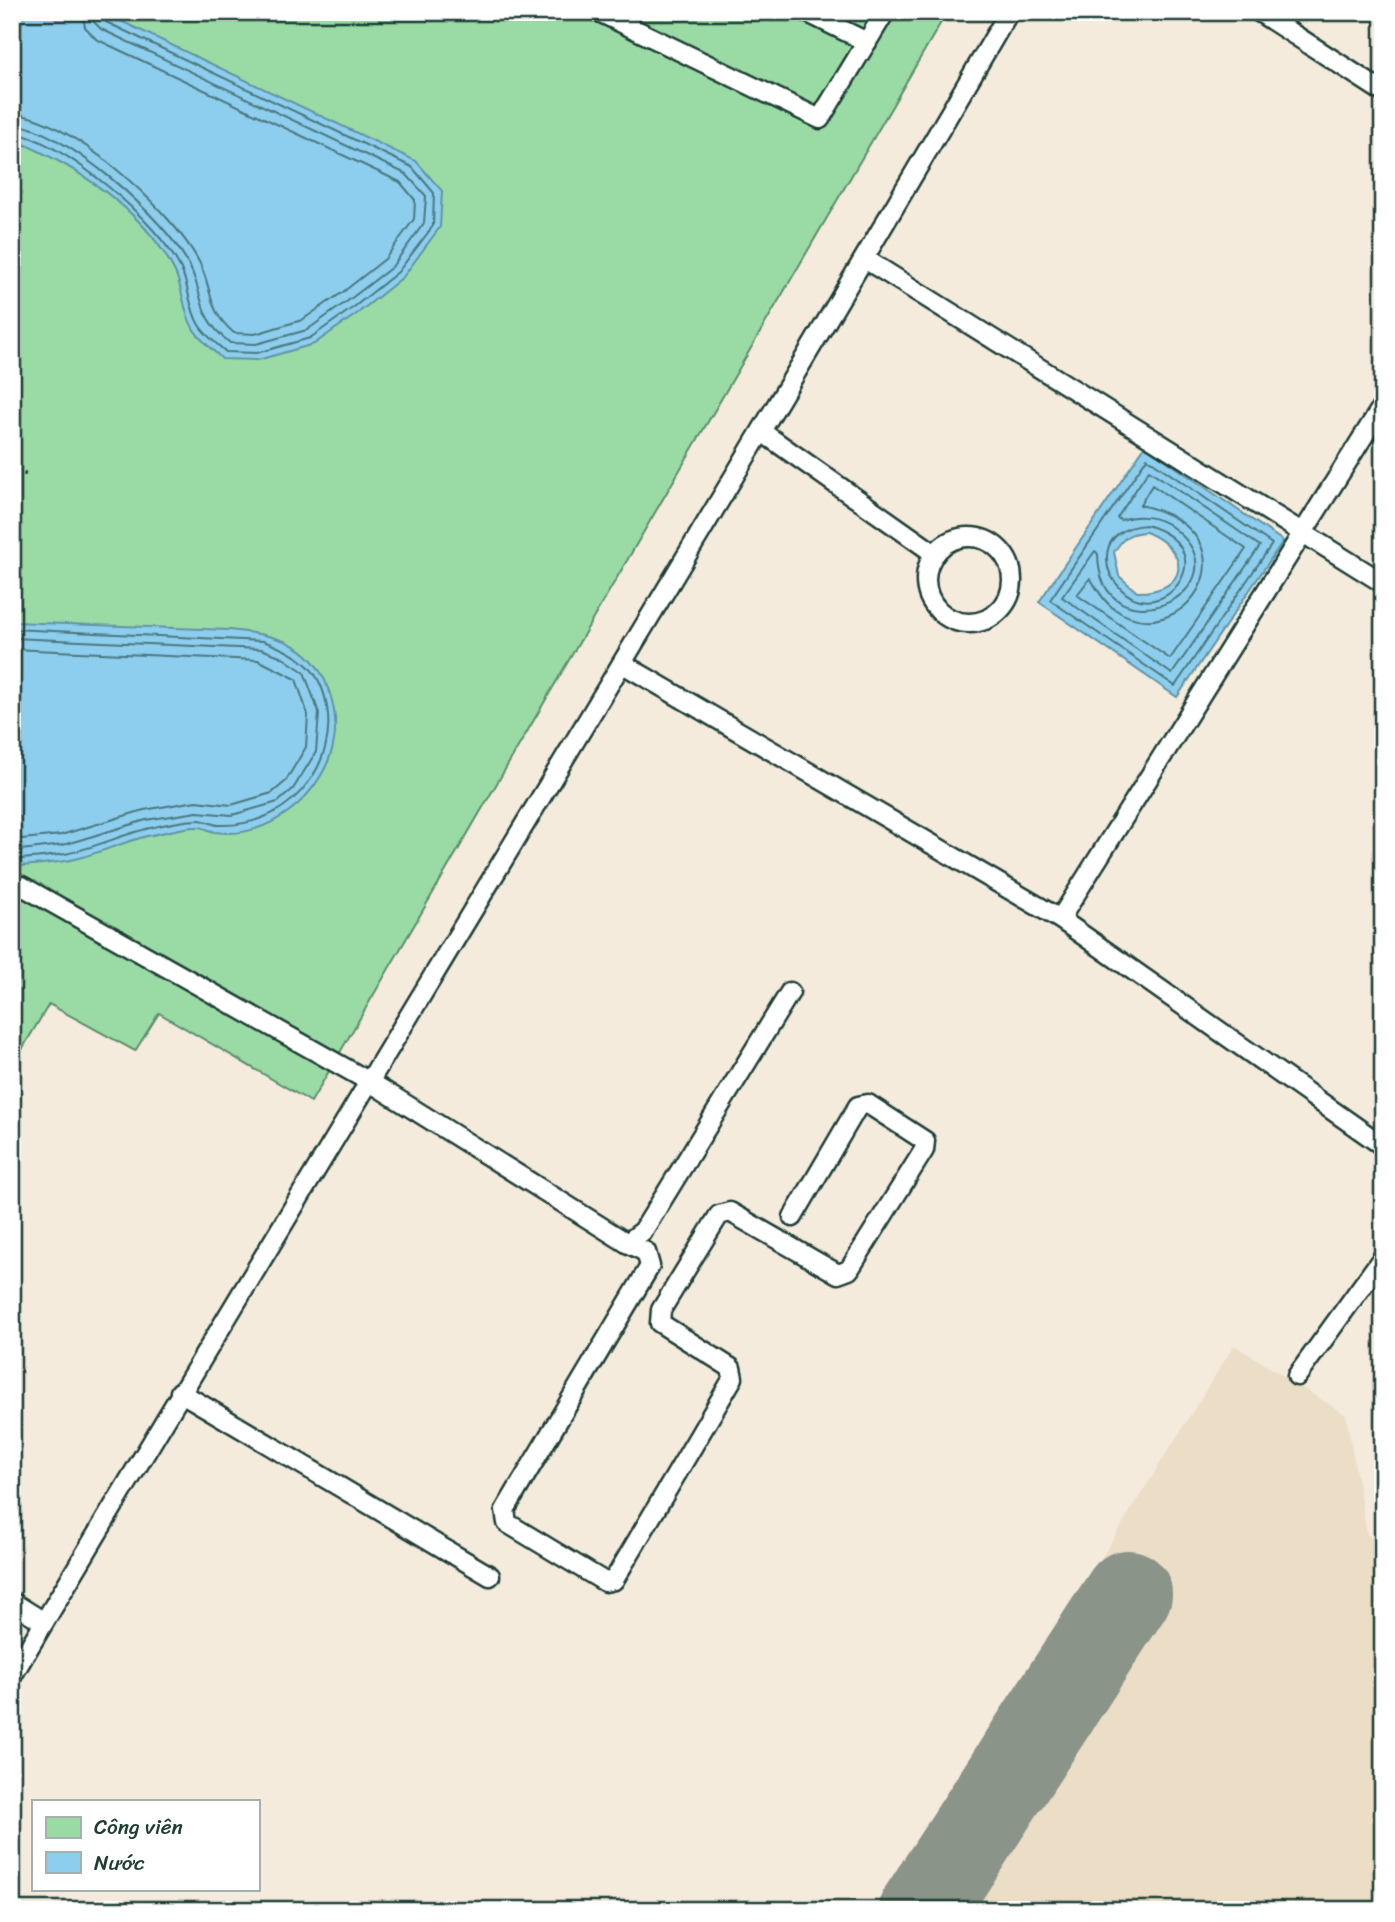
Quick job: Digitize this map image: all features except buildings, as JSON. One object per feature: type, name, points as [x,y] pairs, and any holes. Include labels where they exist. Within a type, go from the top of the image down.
[{"type":"lane","points":[[599,12],[820,119],[885,12]]},
{"type":"lane","points":[[806,12],[867,42]]},
{"type":"lane","points":[[12,1676],[180,1392],[623,664],[1009,12]]},
{"type":"lane","points":[[1259,12],[1383,92]]},
{"type":"lane","points":[[865,259],[1383,583]]},
{"type":"lane","points":[[1060,919],[1383,405]]},
{"type":"lane","points":[[762,432],[935,554]]},
{"type":"lane","points":[[974,537],[995,545],[1009,563],[1012,577],[1011,592],[1004,605],[994,616],[980,622],[965,623],[950,619],[930,598],[926,583],[928,568],[935,554],[959,538],[974,537]]},
{"type":"lane","points":[[623,664],[1060,919],[1383,1146]]},
{"type":"lane","points":[[12,888],[22,886],[370,1082],[627,1244],[646,1252],[650,1266],[505,1510],[507,1523],[605,1582],[614,1580],[733,1378],[731,1368],[660,1323],[661,1310],[719,1215],[730,1212],[838,1274],[849,1270],[924,1150],[925,1141],[868,1104],[858,1106],[793,1217]]},
{"type":"lane","points":[[627,1244],[643,1231],[790,992]]},
{"type":"lane","points":[[1297,1376],[1383,1257]]},
{"type":"lane","points":[[180,1392],[490,1576]]},
{"type":"lane","points":[[12,1602],[44,1622]]},
{"type":"path","points":[[12,470],[26,474]]},
{"type":"shaded area","points":[[1234,1345],[1346,1415],[1367,1534],[1383,1548],[1383,1910],[882,1910]]},
{"type":"green space","points":[[12,12],[947,12],[311,1102],[159,1013],[135,1051],[49,1004],[12,1066]]},
{"type":"water","points":[[12,12],[102,12],[416,161],[442,191],[440,227],[403,277],[314,344],[258,360],[222,359],[193,328],[175,272],[162,250],[126,209],[82,176],[12,139]]},
{"type":"water","points":[[1145,446],[1283,541],[1177,697],[1039,602]],"holes":[[[1146,532],[1161,540],[1177,559],[1175,578],[1167,585],[1154,590],[1137,592],[1119,576],[1114,552],[1124,539],[1135,533]]]},
{"type":"water","points":[[12,622],[230,630],[289,643],[312,660],[328,688],[335,719],[329,760],[315,784],[293,808],[279,818],[249,831],[232,833],[215,832],[200,827],[182,828],[76,859],[12,867]]},
{"type":"taxiway","points":[[923,1910],[1128,1594]]}]
